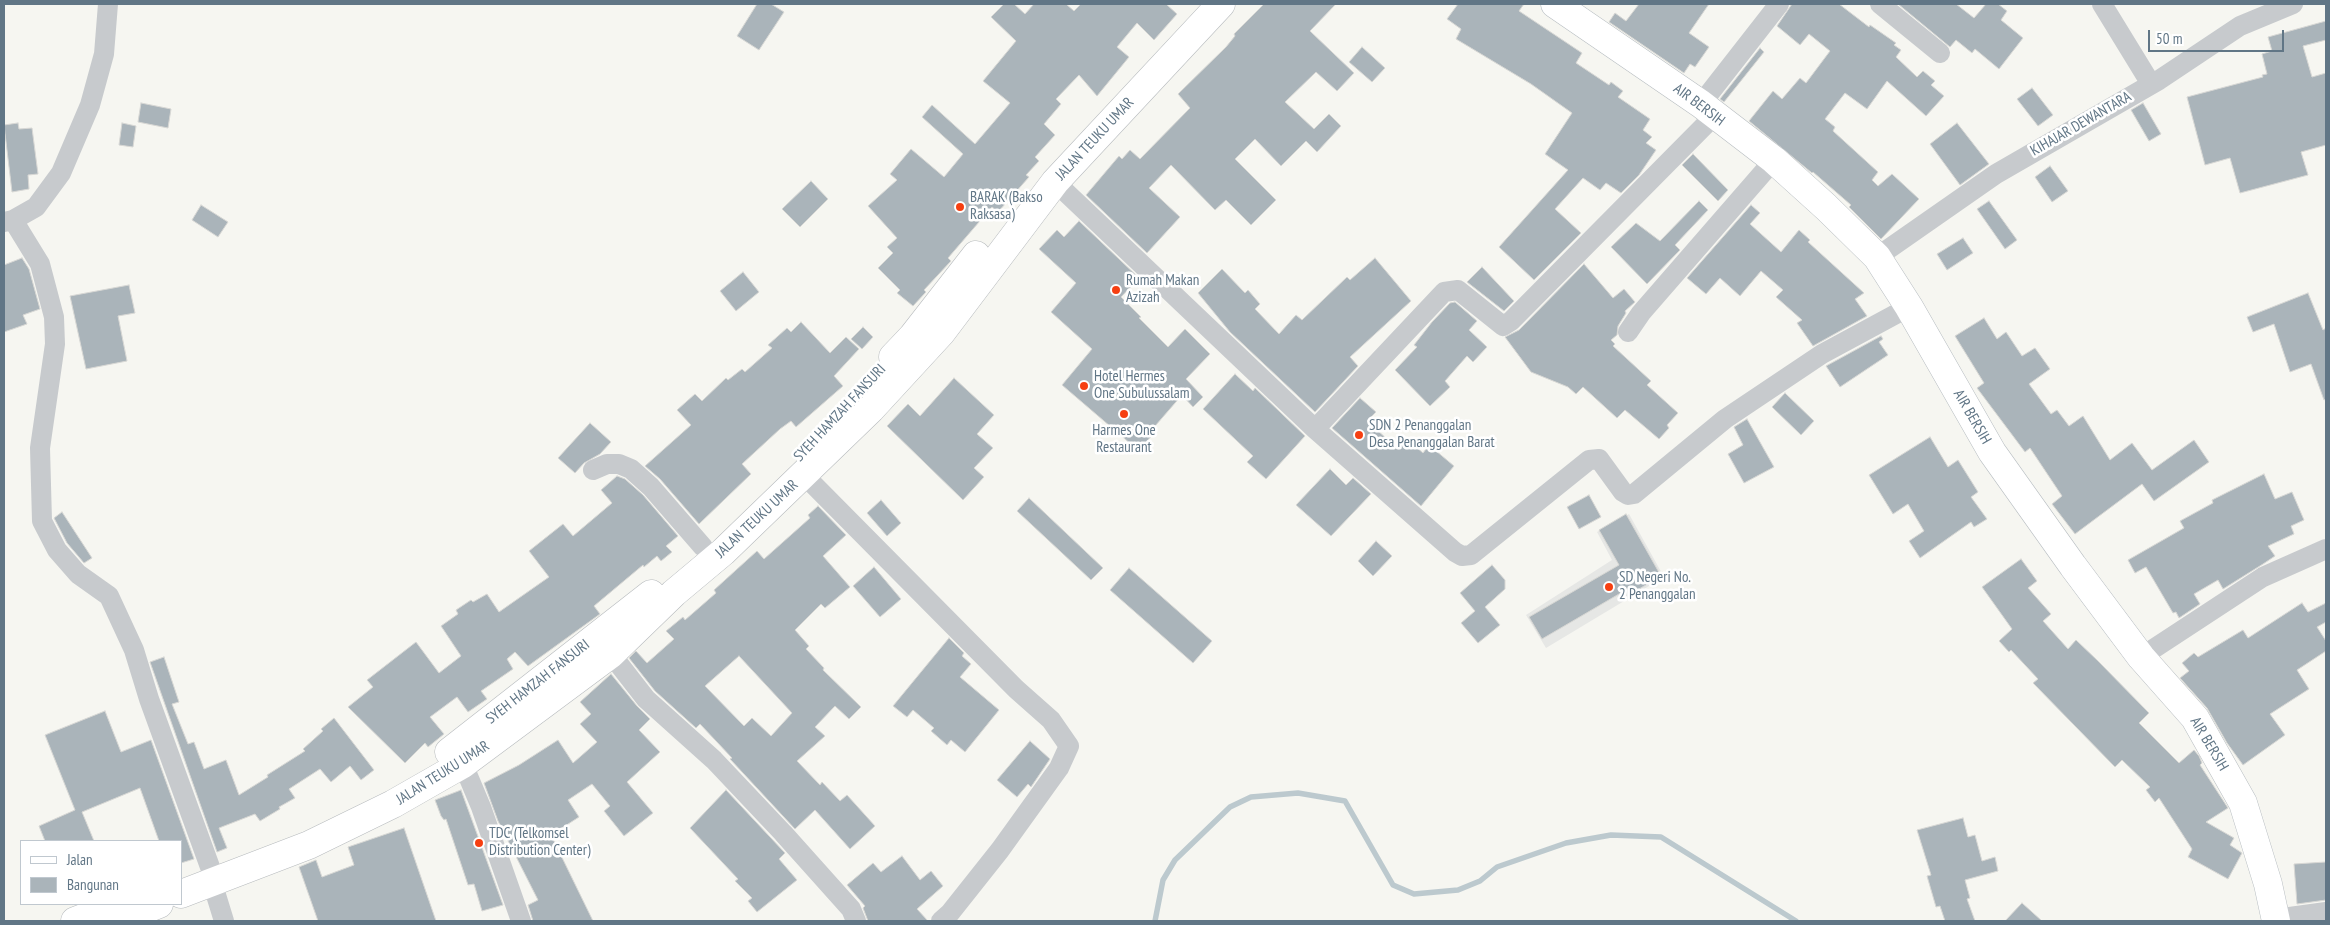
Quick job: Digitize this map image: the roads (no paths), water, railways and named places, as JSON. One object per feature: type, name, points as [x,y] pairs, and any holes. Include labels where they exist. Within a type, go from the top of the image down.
[{"type":"main road","name":"SYEH HAMZAH FANSURI","points":[[182,879],[211,874],[409,776],[452,751],[536,682],[645,599],[703,548],[790,466],[912,337],[1004,220],[1024,200],[1097,112],[1200,4]]},
{"type":"main road","name":"JALAN TEUKU UMAR","points":[[182,893],[211,874],[309,845],[393,804],[463,764],[611,654],[674,593],[723,552],[871,409],[941,333],[1055,182],[1221,4]]},
{"type":"main road","name":"AIR BERSIH","points":[[1556,4],[1707,110],[1774,160],[1826,206],[1877,258],[1909,307],[1992,452],[2072,566],[2141,657],[2195,718],[2243,803],[2268,884],[2276,920]]},
{"type":"main road","points":[[75,921],[116,905]]},
{"type":"main road","points":[[117,921],[157,905]]},
{"type":"street","points":[[108,4],[104,54],[90,105],[61,173],[36,206],[8,221],[40,264],[54,317],[55,344],[40,448],[42,521],[57,550],[78,574],[109,596],[134,650],[149,699],[211,874],[224,921]]},
{"type":"street","points":[[1315,429],[1444,292],[1458,290],[1503,326],[1511,321],[1707,110],[1779,4]]},
{"type":"street","points":[[1880,4],[1940,53]]},
{"type":"street","points":[[2102,4],[2151,84]]},
{"type":"street","name":"KIHAJAR DEWANTARA","points":[[1877,258],[1996,174],[2151,84],[2240,26],[2293,4]]},
{"type":"street","points":[[1628,332],[1641,313],[1774,160]]},
{"type":"street","points":[[1055,182],[1315,429],[1455,552],[1462,556],[1471,555],[1589,460],[1599,459],[1623,492],[1628,495],[1634,494],[1725,419],[1822,354],[1909,307]]},
{"type":"street","points":[[593,470],[607,464],[619,464],[631,469],[650,487],[703,548]]},
{"type":"street","points":[[804,475],[1016,689],[1051,720],[1070,746],[1059,768],[1000,850],[950,913],[941,921]]},
{"type":"street","points":[[2141,657],[2263,577],[2326,549]]},
{"type":"street","points":[[611,654],[646,699],[714,760],[783,833],[851,910],[856,921]]},
{"type":"street","points":[[463,764],[481,806],[521,921]]},
{"type":"street","points":[[2276,920],[2326,912]]},
{"type":"waterway","points":[[1155,921],[1163,880],[1175,860],[1230,807],[1251,797],[1298,793],[1345,801],[1393,885],[1414,894],[1458,890],[1480,881],[1497,867],[1566,843],[1611,835],[1661,837],[1796,921]]},
{"type":"place","name":"BARAK (Bakso Raksasa)","points":[[960,207]]},
{"type":"place","name":"Rumah Makan Azizah","points":[[1116,290]]},
{"type":"place","name":"Hotel Hermes One Subulussalam","points":[[1084,386]]},
{"type":"place","name":"Harmes One Restaurant","points":[[1124,414]]},
{"type":"place","name":"SDN 2 Penanggalan Desa Penanggalan Barat","points":[[1359,435]]},
{"type":"place","name":"SD Negeri No. 2 Penanggalan","points":[[1609,587]]},
{"type":"place","name":"TDC (Telkomsel Distribution Center)","points":[[479,843]]}]
